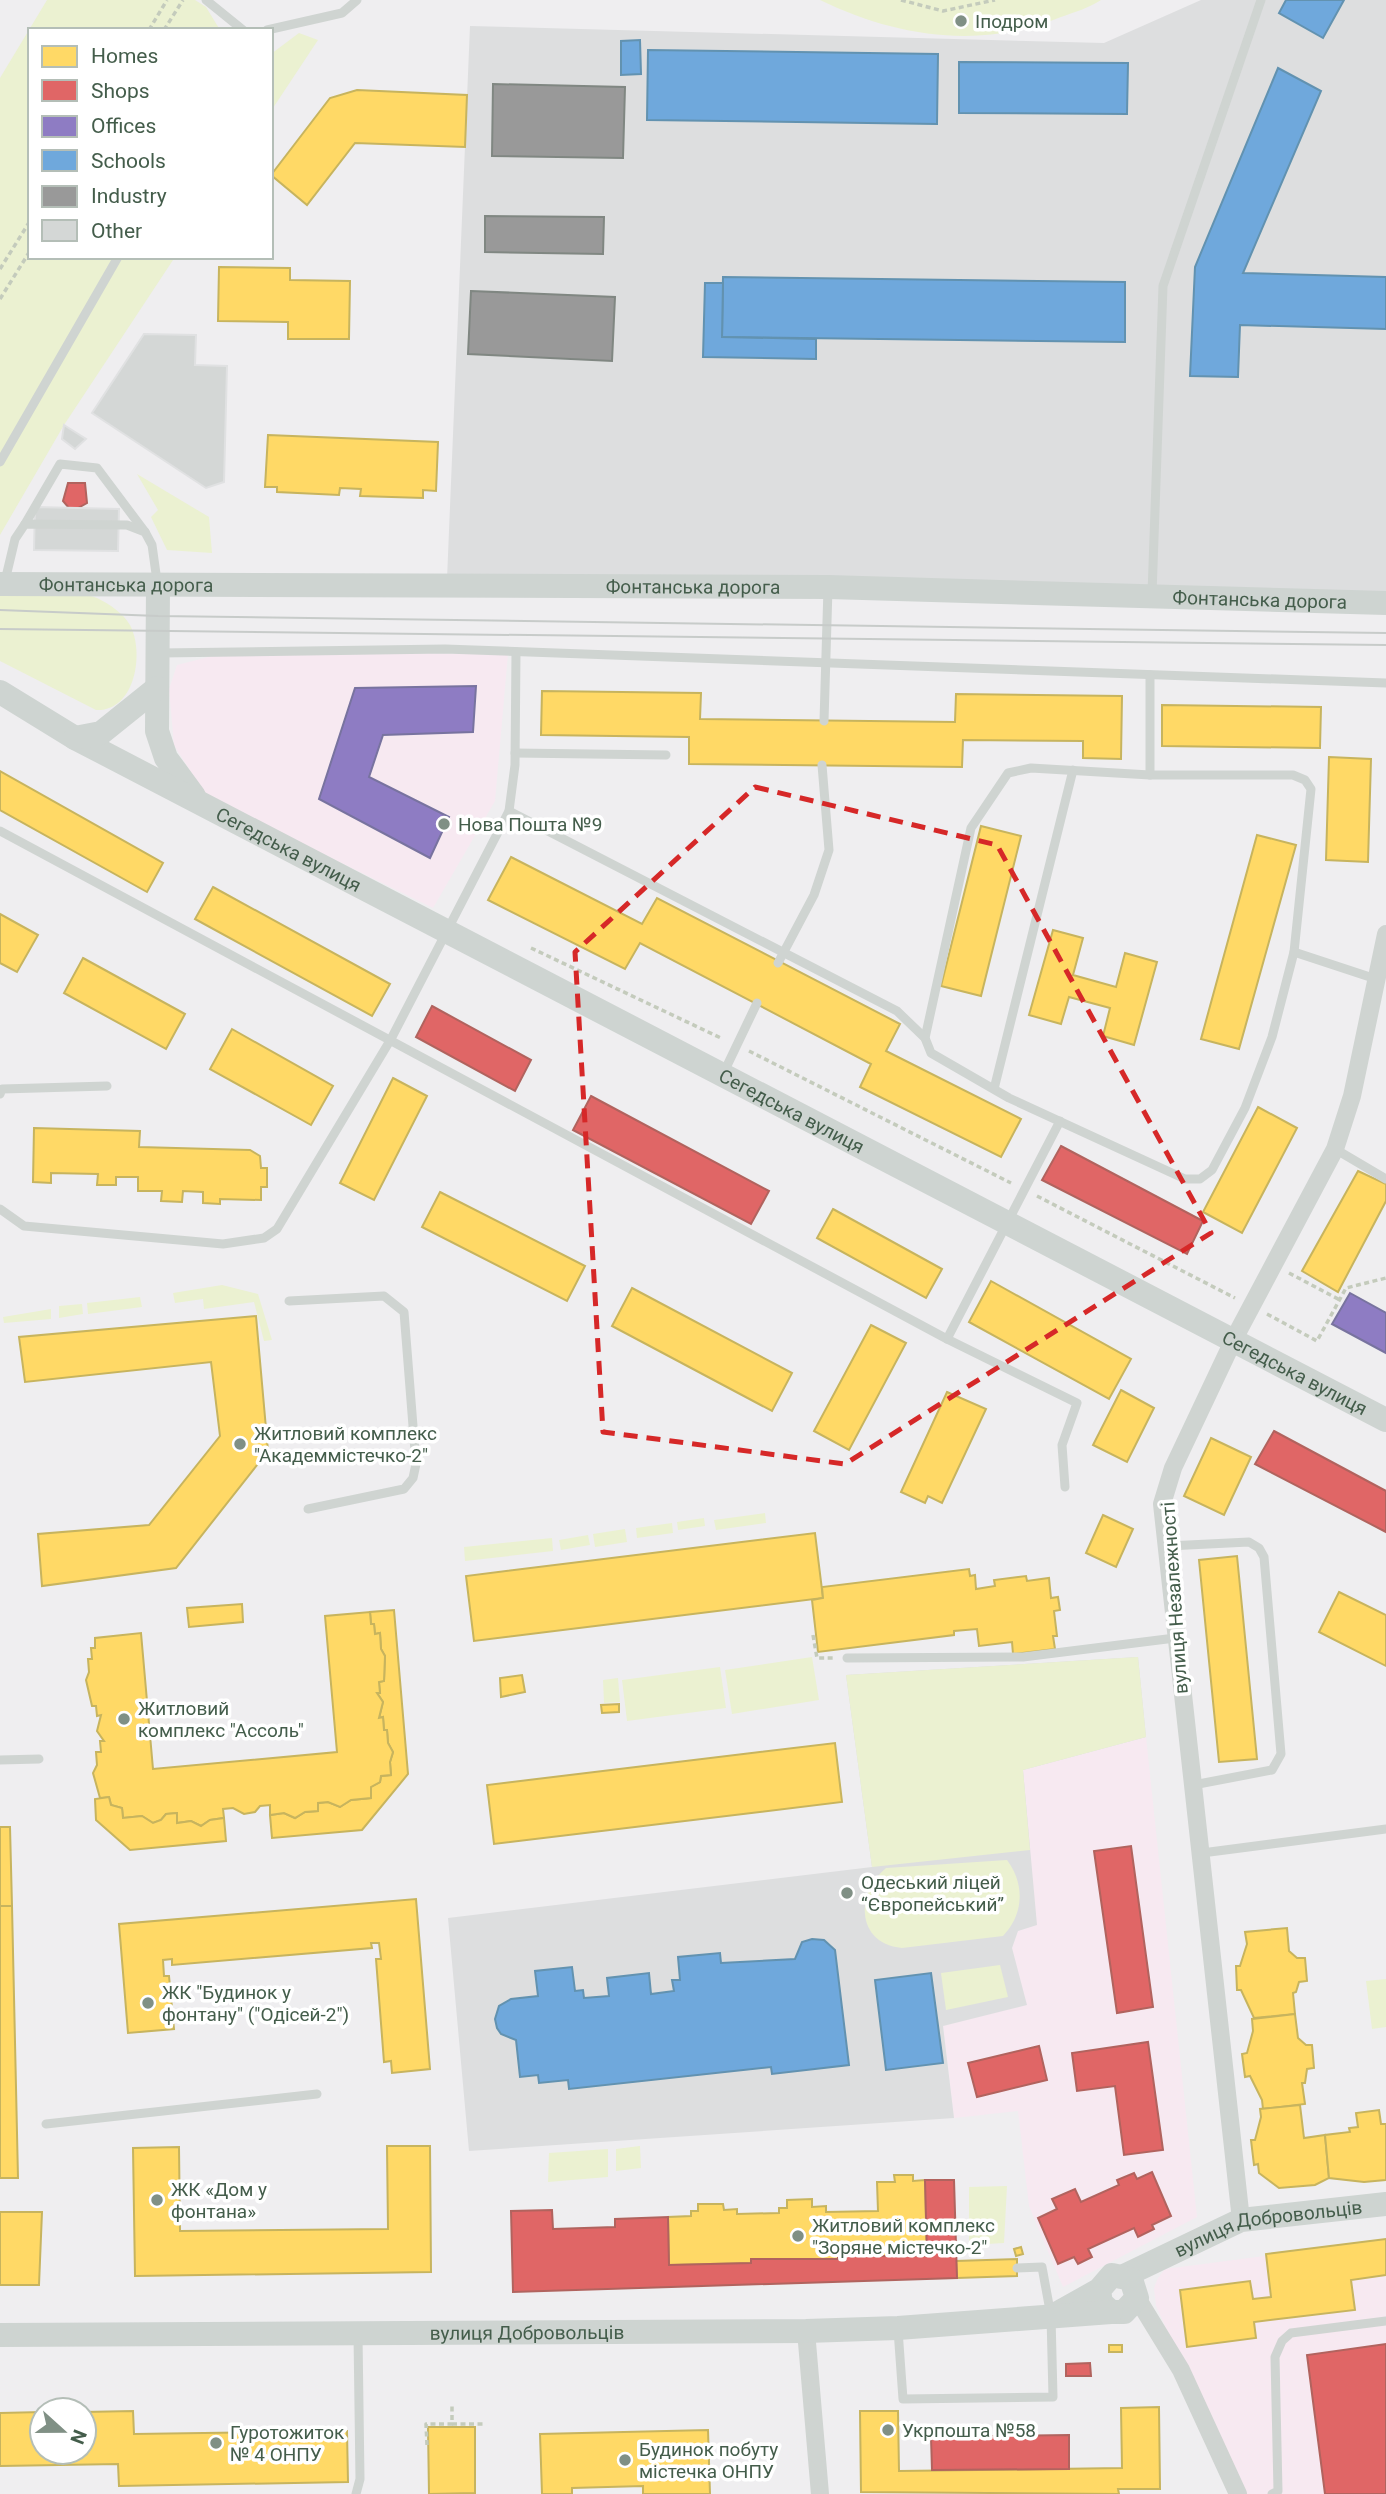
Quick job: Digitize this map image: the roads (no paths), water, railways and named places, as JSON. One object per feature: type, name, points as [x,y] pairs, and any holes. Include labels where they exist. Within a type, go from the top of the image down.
[{"type":"main road","name":"Фонтанська дорога","points":[[2,584],[158,587],[828,587],[1386,603]]},
{"type":"main road","name":"Сегедська вулиця","points":[[158,587],[157,731],[166,758],[198,801]]},
{"type":"main road","points":[[75,738],[101,733],[158,688]]},
{"type":"main road","name":"Сегедська вулиця","points":[[1,696],[75,738],[1386,1420]]},
{"type":"main road","name":"вулиця Добровольців","points":[[0,2335],[806,2331],[898,2328],[1053,2316],[1127,2298],[1155,2263],[1241,2220],[1386,2204]]},
{"type":"main road","name":"вулиця Добровольців","points":[[1053,2316],[1099,2290],[1101,2303],[1127,2298]]},
{"type":"street","name":"вулиця Незалежності","points":[[1241,2220],[1162,1504],[1173,1468],[1234,1339],[1335,1149],[1352,1096],[1386,934]]},
{"type":"street","points":[[1127,2298],[1151,2320],[1181,2370],[1238,2494]]},
{"type":"street","points":[[806,2331],[820,2494]]},
{"type":"lane","points":[[206,0],[241,28]]},
{"type":"lane","points":[[273,29],[342,13],[357,0]]},
{"type":"lane","points":[[1152,598],[1163,286],[1261,0]]},
{"type":"lane","points":[[0,462],[117,259]]},
{"type":"lane","points":[[2,584],[15,539],[61,464],[97,468],[152,545],[158,587]]},
{"type":"lane","points":[[25,524],[127,525],[145,532]]},
{"type":"lane","points":[[824,721],[828,587]]},
{"type":"lane","points":[[158,653],[445,649],[1386,683]]},
{"type":"lane","points":[[0,1209],[24,1226],[223,1244],[264,1238],[277,1229],[391,1039],[509,811],[515,753],[516,652]]},
{"type":"lane","points":[[1150,675],[1150,775]]},
{"type":"lane","points":[[515,753],[666,755]]},
{"type":"lane","points":[[778,963],[814,895],[829,850],[822,765]]},
{"type":"lane","points":[[509,811],[897,1011],[925,1038],[931,1053],[994,1089],[1185,1179],[1200,1179],[1212,1170],[1245,1108],[1268,1049],[1294,952],[1311,789],[1305,780],[1293,775],[1150,775],[1031,768],[1008,773],[971,828],[925,1038]]},
{"type":"lane","points":[[994,1089],[1073,770]]},
{"type":"lane","points":[[0,831],[947,1339],[1077,1403],[1062,1445],[1065,1487]]},
{"type":"lane","points":[[1294,952],[1376,979]]},
{"type":"lane","points":[[723,1073],[757,1003]]},
{"type":"lane","points":[[0,1094],[2,1089],[107,1086]]},
{"type":"lane","points":[[947,1339],[1060,1121]]},
{"type":"lane","points":[[1335,1149],[1386,1179]]},
{"type":"lane","points":[[289,1301],[384,1296],[404,1312],[416,1464],[414,1478],[404,1489],[307,1509]]},
{"type":"lane","points":[[1168,1546],[1249,1542],[1259,1548],[1264,1557],[1281,1754],[1272,1770],[1191,1785]]},
{"type":"lane","points":[[847,1658],[1023,1657],[1175,1638]]},
{"type":"lane","points":[[0,1760],[38,1759]]},
{"type":"lane","points":[[1202,1853],[1386,1829]]},
{"type":"lane","points":[[46,2124],[317,2094]]},
{"type":"lane","points":[[898,2328],[903,2399],[1053,2397],[1053,2316],[1042,2267],[1017,2268]]},
{"type":"lane","points":[[1272,2494],[1278,2491],[1275,2357],[1282,2341],[1291,2333],[1386,2321]]},
{"type":"lane","points":[[356,2494],[360,2479],[358,2333]]},
{"type":"tram line","points":[[0,610],[158,616],[1386,633]]},
{"type":"tram line","points":[[0,629],[1386,645]]},
{"type":"place","name":"Іподром","points":[[961,21]]},
{"type":"place","name":"Нова Пошта №9","points":[[444,824]]},
{"type":"place","name":"Житловий комплекс \"Академмістечко-2\"","points":[[240,1444]]},
{"type":"place","name":"Житловий комплекс \"Ассоль\"","points":[[124,1719]]},
{"type":"place","name":"Одеський ліцей “Європейський”","points":[[847,1893]]},
{"type":"place","name":"ЖК \"Будинок у фонтану\" (\"Одісей-2\")","points":[[148,2003]]},
{"type":"place","name":"ЖК «Дом у фонтана»","points":[[157,2200]]},
{"type":"place","name":"Житловий комплекс \"Зоряне містечко-2\"","points":[[798,2236]]},
{"type":"place","name":"Укрпошта №58","points":[[888,2430]]},
{"type":"place","name":"Гуротожиток № 4 ОНПУ","points":[[216,2443]]},
{"type":"place","name":"Будинок побуту містечка ОНПУ","points":[[625,2460]]}]
